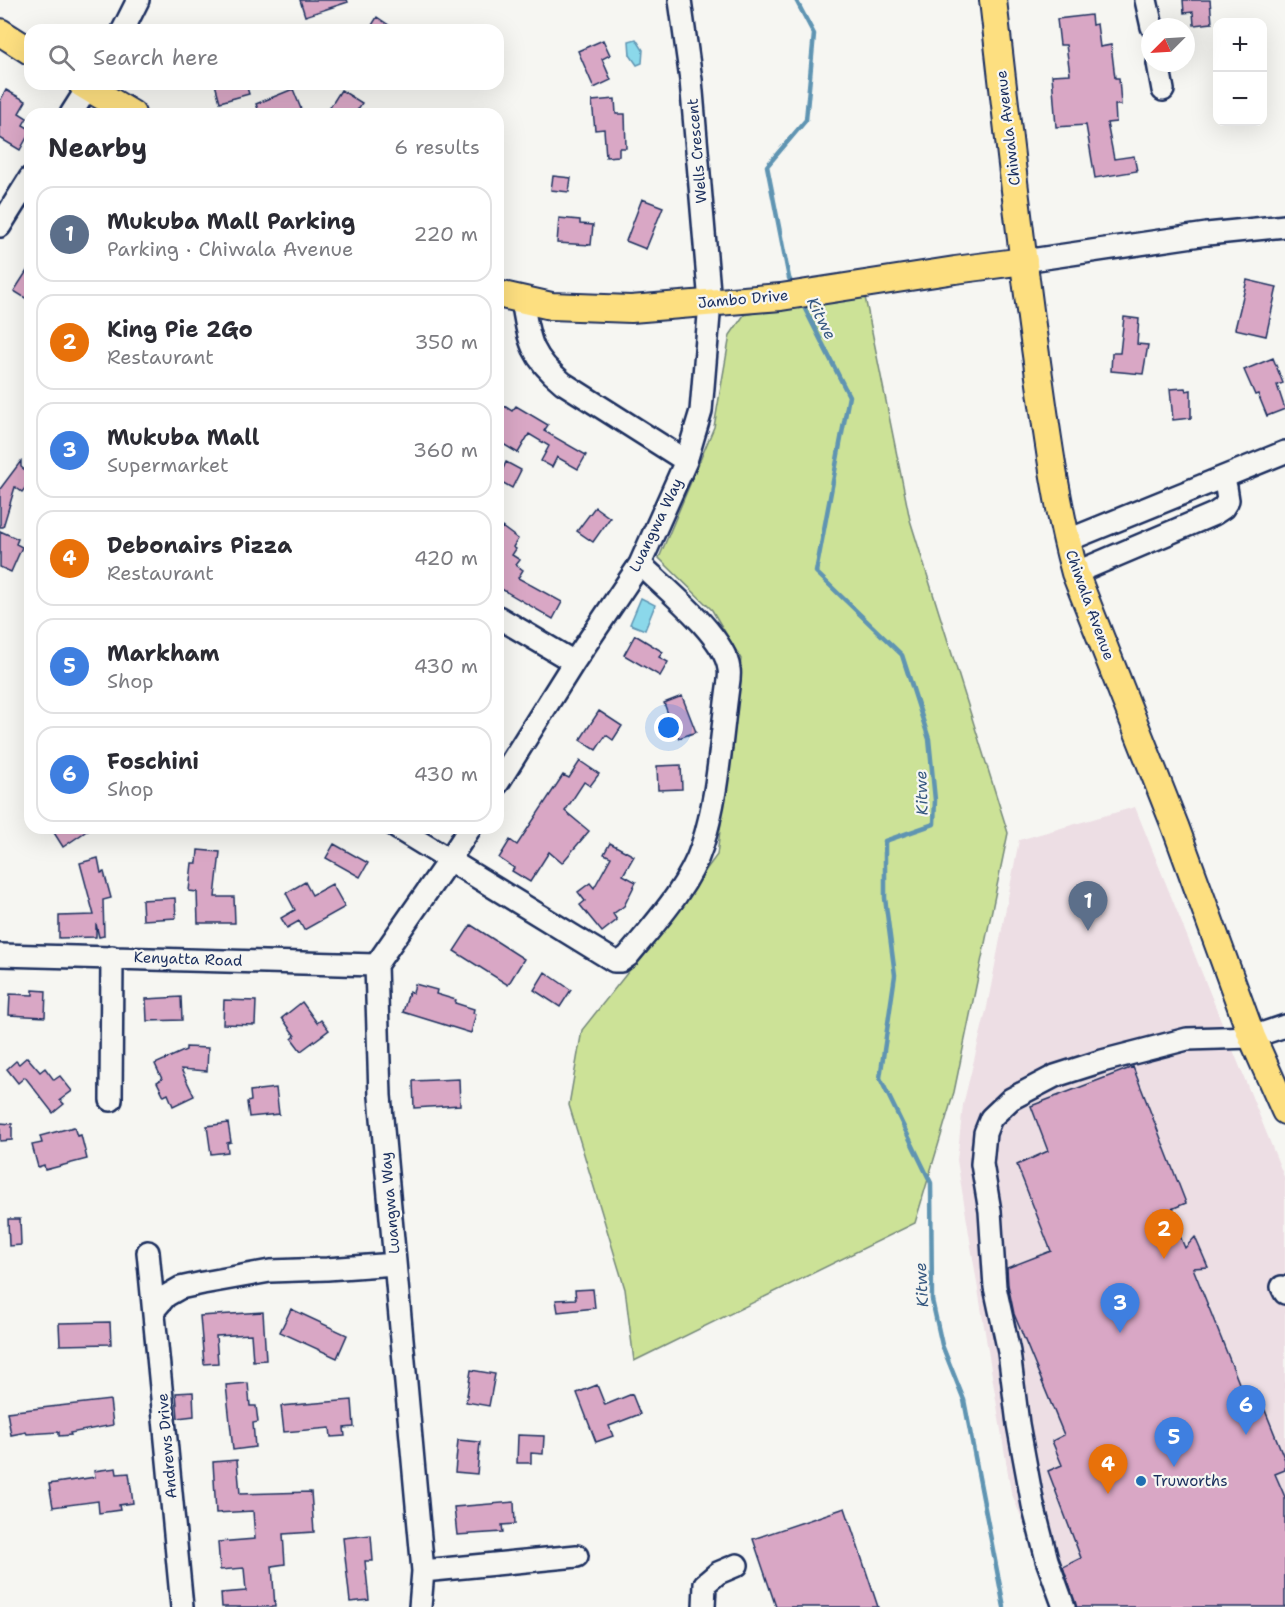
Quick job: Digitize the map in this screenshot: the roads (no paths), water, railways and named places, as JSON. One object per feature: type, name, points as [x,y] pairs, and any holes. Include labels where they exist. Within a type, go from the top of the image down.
[{"type":"main road","name":"Chiwala Avenue","points":[[993,0],[1024,261],[1055,487],[1066,541],[1075,573],[1176,826],[1252,1037],[1285,1111]]},
{"type":"main road","points":[[0,32],[24,47]]},
{"type":"main road","points":[[94,90],[122,108]]},
{"type":"main road","name":"Jambo Drive","points":[[510,297],[551,306],[631,309],[781,297],[1024,261]]},
{"type":"street","points":[[126,24],[138,0]]},
{"type":"street","name":"Wells Crescent","points":[[680,0],[691,80],[710,303]]},
{"type":"street","points":[[1146,0],[1150,18]]},
{"type":"street","points":[[1159,72],[1162,90]]},
{"type":"street","points":[[74,108],[83,90]]},
{"type":"street","points":[[0,226],[24,188]]},
{"type":"street","points":[[1024,261],[1207,234],[1285,226]]},
{"type":"street","points":[[510,297],[534,352],[548,370],[563,383],[686,461]]},
{"type":"street","name":"Luangwa Way","points":[[504,773],[574,662],[640,564],[686,461],[701,411],[710,303]]},
{"type":"street","points":[[1066,541],[1285,452]]},
{"type":"street","points":[[1075,573],[1214,514],[1223,508],[1228,500],[1226,487],[1219,478]]},
{"type":"street","points":[[407,834],[618,962],[628,956],[681,887],[702,847],[711,810],[729,668],[716,640],[640,564]]},
{"type":"street","points":[[504,621],[574,662]]},
{"type":"street","points":[[376,965],[466,834]]},
{"type":"street","name":"Kenyatta Road","points":[[0,956],[376,965]]},
{"type":"street","points":[[111,1100],[112,957]]},
{"type":"street","name":"Luangwa Way","points":[[376,965],[380,1096],[423,1571],[420,1607]]},
{"type":"street","points":[[1064,1607],[1047,1560],[1033,1505],[1018,1424],[1009,1352],[995,1287],[990,1211],[982,1164],[985,1133],[991,1118],[1011,1099],[1055,1076],[1187,1039],[1252,1037],[1285,1026]]},
{"type":"street","name":"Andrews Drive","points":[[148,1252],[182,1607]]},
{"type":"street","points":[[154,1310],[166,1296],[180,1288],[203,1283],[270,1271],[395,1264]]},
{"type":"street","points":[[423,1571],[577,1556]]},
{"type":"street","points":[[704,1607],[705,1584],[718,1573],[737,1565]]},
{"type":"water","points":[[636,39],[643,50],[642,63],[637,65],[630,55],[629,41]]},
{"type":"water","points":[[641,598],[655,605],[645,630],[630,624]]},
{"type":"waterway","name":"Kitwe","points":[[794,288],[789,278],[767,166],[806,120],[814,34],[796,0]]},
{"type":"waterway","name":"Kitwe","points":[[802,303],[849,396],[816,572],[902,655],[929,739],[935,800],[934,824],[885,841],[885,898],[895,975],[880,1078],[931,1183],[932,1300],[942,1345],[964,1400],[1004,1607]]},
{"type":"place","name":"Mukuba Mall Parking","points":[[1088,931]]},
{"type":"place","name":"King Pie 2Go","points":[[1164,1259]]},
{"type":"place","name":"Mukuba Mall","points":[[1120,1333]]},
{"type":"place","name":"Foschini","points":[[1246,1435]]},
{"type":"place","name":"Markham","points":[[1174,1467]]},
{"type":"place","name":"Truworths","points":[[1141,1481]]},
{"type":"place","name":"Debonairs Pizza","points":[[1108,1494]]}]
